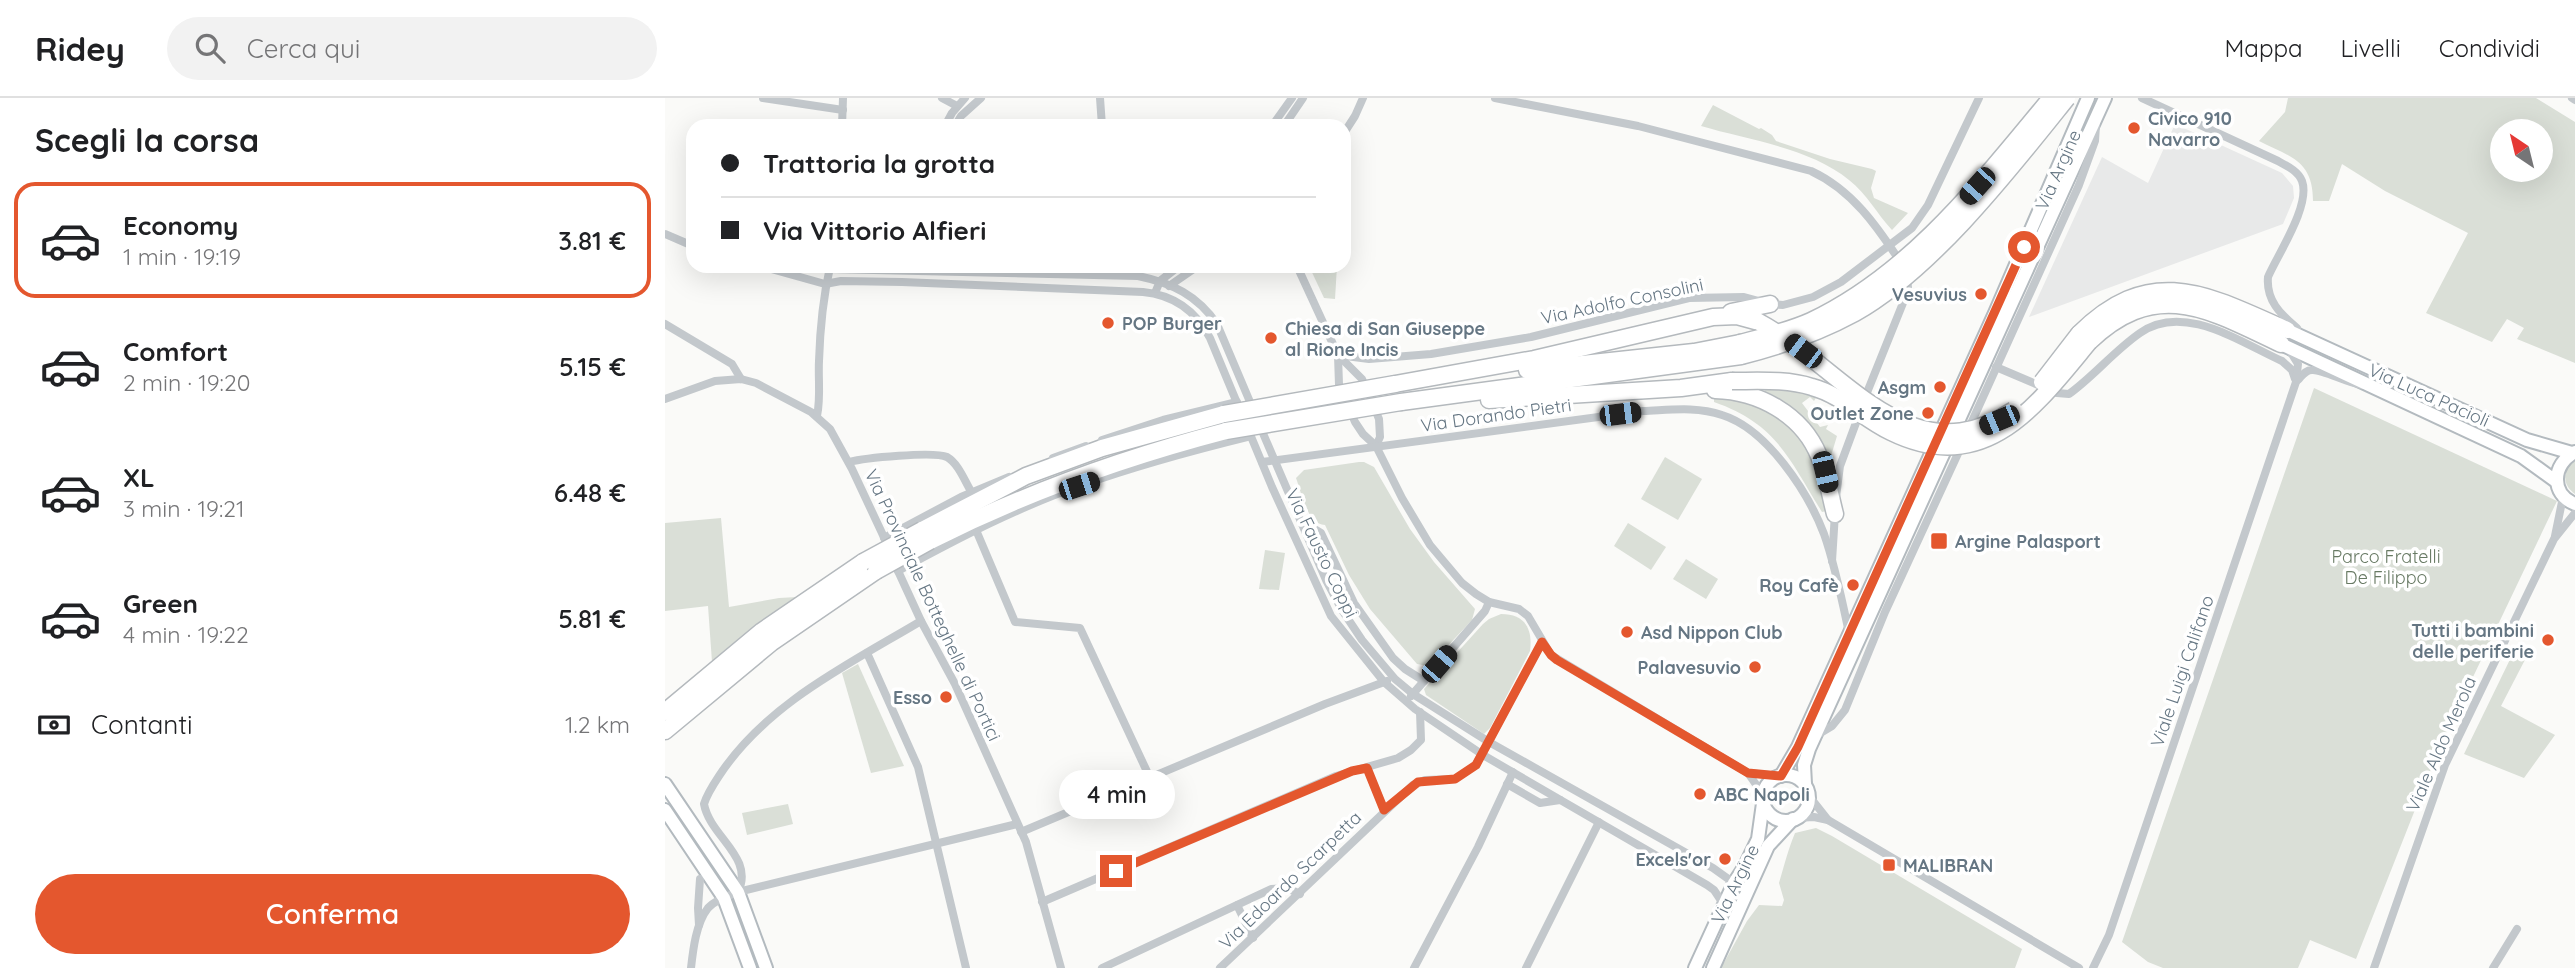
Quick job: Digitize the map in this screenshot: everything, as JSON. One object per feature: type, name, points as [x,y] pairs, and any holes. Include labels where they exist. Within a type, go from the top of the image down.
[{"type":"highway","points":[[665,731],[735,672],[876,571],[986,513],[1067,480],[1163,447],[1239,429],[1740,349],[1809,322],[1852,299],[1881,279],[1951,214],[2051,98]]},
{"type":"highway","points":[[1395,384],[1694,352],[1779,346],[1815,333],[1857,312],[1890,289],[1930,255],[2067,98]]},
{"type":"highway","points":[[1420,400],[1466,401],[1681,388],[1732,381],[1795,383],[1815,387],[1851,406],[1871,422],[1893,434],[1917,442],[1954,445],[1982,440],[2015,423],[2038,403],[2098,316],[2122,301],[2148,293],[2175,290],[2219,300],[2284,337]]},
{"type":"highway","points":[[665,712],[762,631],[863,562],[1026,476],[1102,448],[1224,414],[1534,359],[1770,304]]},
{"type":"highway","points":[[1713,317],[1737,316],[1759,322],[1783,336],[1882,412],[1913,427],[1945,433],[1986,426],[2015,410],[2084,338]]},
{"type":"highway","points":[[1681,388],[1732,390],[1753,395],[1789,416],[1819,454],[1835,514]]},
{"type":"street","points":[[763,98],[843,110]]},
{"type":"street","points":[[842,119],[843,98]]},
{"type":"street","points":[[942,98],[957,106]]},
{"type":"street","points":[[949,119],[965,98]]},
{"type":"street","points":[[959,119],[981,98]]},
{"type":"street","points":[[1100,98],[1102,119]]},
{"type":"street","points":[[1277,119],[1291,98]]},
{"type":"street","points":[[1289,119],[1303,98]]},
{"type":"street","points":[[1351,122],[1363,98]]},
{"type":"street","points":[[1495,98],[1638,126],[1811,171],[1838,185],[1851,197],[1890,247],[1906,271],[1907,292],[1844,451],[1837,481],[1832,561]]},
{"type":"street","name":"Via Adolfo Consolini","points":[[1338,355],[1369,359],[1431,354],[1531,337],[1689,298],[1744,298],[1770,304],[1798,302],[1821,294],[1890,247],[1921,217],[1979,98]]},
{"type":"street","name":"Via Argine","points":[[1781,776],[1798,747],[1995,313],[2088,98]]},
{"type":"street","name":"Via Argine","points":[[1807,790],[1804,765],[2105,98]]},
{"type":"street","points":[[2142,98],[2278,161],[2301,178],[2304,189],[2302,206],[2268,277],[2267,289],[2272,303],[2312,342]]},
{"type":"street","name":"Via Argine","points":[[1817,735],[1832,726],[1845,710],[1885,612],[2079,185],[2095,141],[2097,116]]},
{"type":"street","points":[[665,234],[686,243]]},
{"type":"street","points":[[786,273],[825,284],[841,281],[902,282],[1155,293],[1188,273]]},
{"type":"street","points":[[817,416],[821,392],[819,364],[828,273]]},
{"type":"street","points":[[898,273],[902,282]]},
{"type":"street","points":[[902,282],[905,273]]},
{"type":"street","points":[[1106,273],[1138,276],[1172,284]]},
{"type":"street","points":[[1155,293],[1160,281],[1170,273]]},
{"type":"street","points":[[1300,273],[1338,355],[1362,379],[1379,419],[1380,437],[1376,446]]},
{"type":"street","name":"Via Fausto Coppi","points":[[1172,284],[1209,313],[1217,324],[1342,610],[1362,640],[1395,678],[1413,694],[1489,742],[1713,868],[1734,883]]},
{"type":"street","name":"Via Fausto Coppi","points":[[1155,293],[1176,301],[1203,324],[1332,616],[1384,682],[1420,712],[1483,755],[1707,885],[1724,905]]},
{"type":"street","points":[[1996,366],[2057,393],[2069,394],[2150,326],[2175,321],[2200,324],[2281,361],[2292,370],[2296,382]]},
{"type":"street","points":[[665,324],[732,365],[741,379],[715,381],[665,399]]},
{"type":"street","points":[[2284,337],[2296,359],[2299,371],[2296,382]]},
{"type":"street","name":"Via Luca Pacioli","points":[[2284,337],[2312,342],[2527,440],[2574,452]]},
{"type":"street","name":"Via Luca Pacioli","points":[[2284,337],[2367,386],[2521,456],[2557,482]]},
{"type":"street","points":[[1338,355],[1339,385],[1363,434],[1376,446],[1430,545],[1462,583],[1489,602],[1519,609],[1528,615],[1542,642],[1557,660],[1748,773],[1758,785],[1766,808],[1774,817],[1786,820],[1814,817],[1828,820],[2079,968]]},
{"type":"street","points":[[2296,382],[2305,372],[2314,370],[2348,384],[2367,386]]},
{"type":"street","name":"Via Provinciale Botteghelle di Portici","points":[[741,379],[755,383],[817,416],[830,429],[849,462],[921,621],[955,684],[1019,828],[1035,867],[1061,968]]},
{"type":"street","name":"Viale Luigi Califano","points":[[2093,968],[2109,935],[2296,382]]},
{"type":"street","points":[[884,538],[972,493],[1091,444],[1163,420],[1237,402]]},
{"type":"street","name":"Via Dorando Pietri","points":[[1262,462],[1643,411],[1695,408],[1723,415],[1748,426],[1773,452],[1817,517],[1832,561],[1849,633]]},
{"type":"street","points":[[898,571],[976,530],[1079,486],[1172,456],[1251,436]]},
{"type":"street","points":[[2574,452],[2561,462],[2556,475],[2563,497],[2575,504]]},
{"type":"street","points":[[849,462],[867,457],[941,455],[956,465],[972,493]]},
{"type":"street","name":"Viale Aldo Merola","points":[[2554,539],[2563,497]]},
{"type":"street","name":"Viale Aldo Merola","points":[[2374,968],[2445,765],[2554,539],[2575,513]]},
{"type":"street","name":"Via Fausto Coppi","points":[[1301,521],[1321,533],[1354,603],[1393,658],[1413,676],[1423,681]]},
{"type":"street","points":[[976,530],[1015,622],[1080,628],[1150,778]]},
{"type":"street","points":[[1407,702],[1486,611],[1489,602]]},
{"type":"street","points":[[738,892],[743,880],[743,870],[705,810],[704,804],[731,758],[765,722],[813,686],[921,621]]},
{"type":"street","name":"Via Edoardo Scarpetta","points":[[1220,968],[1300,894],[1384,810],[1416,783],[1455,779],[1471,770],[1483,755],[1542,642]]},
{"type":"street","points":[[867,653],[912,751],[966,968]]},
{"type":"street","points":[[699,926],[708,909],[738,892],[937,844],[1019,828],[1395,678]]},
{"type":"street","points":[[1042,902],[1336,776],[1398,758],[1417,745],[1422,731],[1420,712]]},
{"type":"street","points":[[1367,768],[1384,810]]},
{"type":"street","points":[[1414,968],[1478,847],[1513,772]]},
{"type":"street","points":[[1748,773],[1794,776],[1828,820]]},
{"type":"street","points":[[1764,796],[1770,782],[1781,776]]},
{"type":"street","points":[[665,784],[738,892],[766,968]]},
{"type":"street","name":"Via Fausto Coppi","points":[[1507,784],[1540,803],[1560,800]]},
{"type":"street","points":[[1795,818],[1807,807],[1807,790]]},
{"type":"street","name":"Via Argine","points":[[1695,968],[1734,883],[1758,839],[1764,796]]},
{"type":"street","points":[[665,810],[724,898],[750,968]]},
{"type":"street","name":"Via Argine","points":[[1713,968],[1768,846],[1795,818]]},
{"type":"street","points":[[1527,968],[1599,822]]},
{"type":"street","points":[[691,968],[699,926],[701,879]]},
{"type":"street","points":[[1102,968],[1276,888],[1287,888],[1300,894]]},
{"type":"street","points":[[1237,905],[1253,938]]},
{"type":"street","points":[[2493,968],[2517,929]]},
{"type":"shaded area","points":[[2175,124],[2282,173],[2293,186],[2294,198],[2283,224],[2029,317],[2102,157],[2148,183]]},
{"type":"green space","points":[[2288,98],[2536,98],[2575,122],[2575,363],[2517,339],[2524,328],[2507,319],[2492,342],[2426,313],[2468,233],[2385,191],[2342,164],[2329,201],[2313,201],[2309,177],[2298,162],[2259,141],[2285,112]]},
{"type":"green space","points":[[1713,105],[1761,128],[1776,141],[1876,171],[1871,188],[1874,198],[1908,213],[1892,230],[1861,191],[1834,169],[1778,146],[1701,126]]},
{"type":"green space","points":[[1312,273],[1337,273],[1335,299],[1324,298]]},
{"type":"green space","name":"Parco Fratelli De Filippo","points":[[2314,388],[2557,501],[2441,744],[2356,959],[2310,940],[2298,968],[2163,968],[2148,962],[2122,942]]},
{"type":"green space","points":[[1765,389],[1789,389],[1817,396],[1814,401],[1810,397],[1802,403],[1820,427],[1828,425],[1826,429],[1837,436],[1828,466],[1777,400],[1764,392]]},
{"type":"green space","points":[[1714,394],[1756,405],[1773,414],[1798,434],[1813,460],[1827,511],[1822,512],[1790,460],[1767,432],[1753,421],[1714,402]]},
{"type":"green space","points":[[1665,457],[1702,479],[1678,520],[1641,499]]},
{"type":"green space","points":[[2575,460],[2575,494],[2565,477]]},
{"type":"green space","points":[[1359,462],[1374,467],[1410,529],[1434,562],[1475,609],[1472,620],[1429,666],[1417,664],[1370,609],[1349,575],[1325,525],[1309,514],[1303,500],[1296,478],[1304,470]]},
{"type":"green space","points":[[721,518],[729,607],[797,597],[712,662],[708,606],[665,611],[665,523]]},
{"type":"green space","points":[[1628,523],[1666,547],[1651,570],[1614,546]]},
{"type":"green space","points":[[1265,550],[1285,553],[1279,590],[1259,589]]},
{"type":"green space","points":[[1686,559],[1718,579],[1706,599],[1673,579]]},
{"type":"green space","points":[[1501,614],[1516,617],[1526,624],[1530,636],[1530,651],[1490,728],[1484,734],[1426,695],[1424,689],[1483,624]]},
{"type":"green space","points":[[2518,643],[2528,654],[2501,706],[2555,735],[2524,778],[2464,754]]},
{"type":"green space","points":[[858,664],[904,766],[871,773],[842,673]]},
{"type":"green space","points":[[788,804],[793,824],[747,835],[742,813]]},
{"type":"green space","points":[[1816,828],[2022,949],[2015,968],[1721,968],[1759,905],[1782,906],[1784,900],[1779,883],[1795,833]]},
{"type":"green space","points":[[1279,896],[1281,899],[1256,923],[1250,909]]},
{"type":"place","name":"Civico 910 Navarro","points":[[2134,128]]},
{"type":"place","name":"Vesuvius","points":[[1981,294]]},
{"type":"place","name":"POP Burger","points":[[1108,323]]},
{"type":"place","name":"Chiesa di San Giuseppe al Rione Incis","points":[[1271,338]]},
{"type":"place","name":"Asgm","points":[[1940,387]]},
{"type":"place","name":"Outlet Zone","points":[[1928,413]]},
{"type":"place","name":"Argine Palasport","points":[[1939,541]]},
{"type":"place","name":"Roy Cafè","points":[[1853,585]]},
{"type":"place","name":"Asd Nippon Club","points":[[1627,632]]},
{"type":"place","name":"Tutti i bambini delle periferie","points":[[2548,640]]},
{"type":"place","name":"Palavesuvio","points":[[1755,667]]},
{"type":"place","name":"Esso","points":[[946,697]]},
{"type":"place","name":"ABC Napoli","points":[[1700,794]]},
{"type":"place","name":"Excels'or","points":[[1725,859]]},
{"type":"place","name":"MALIBRAN","points":[[1889,865]]},
{"type":"route","points":[[1116,871],[1352,771],[1367,768],[1384,810],[1418,782],[1451,780],[1461,776],[1480,760],[1542,642],[1557,660],[1748,773],[1781,776],[1798,747],[2024,247]]}]
